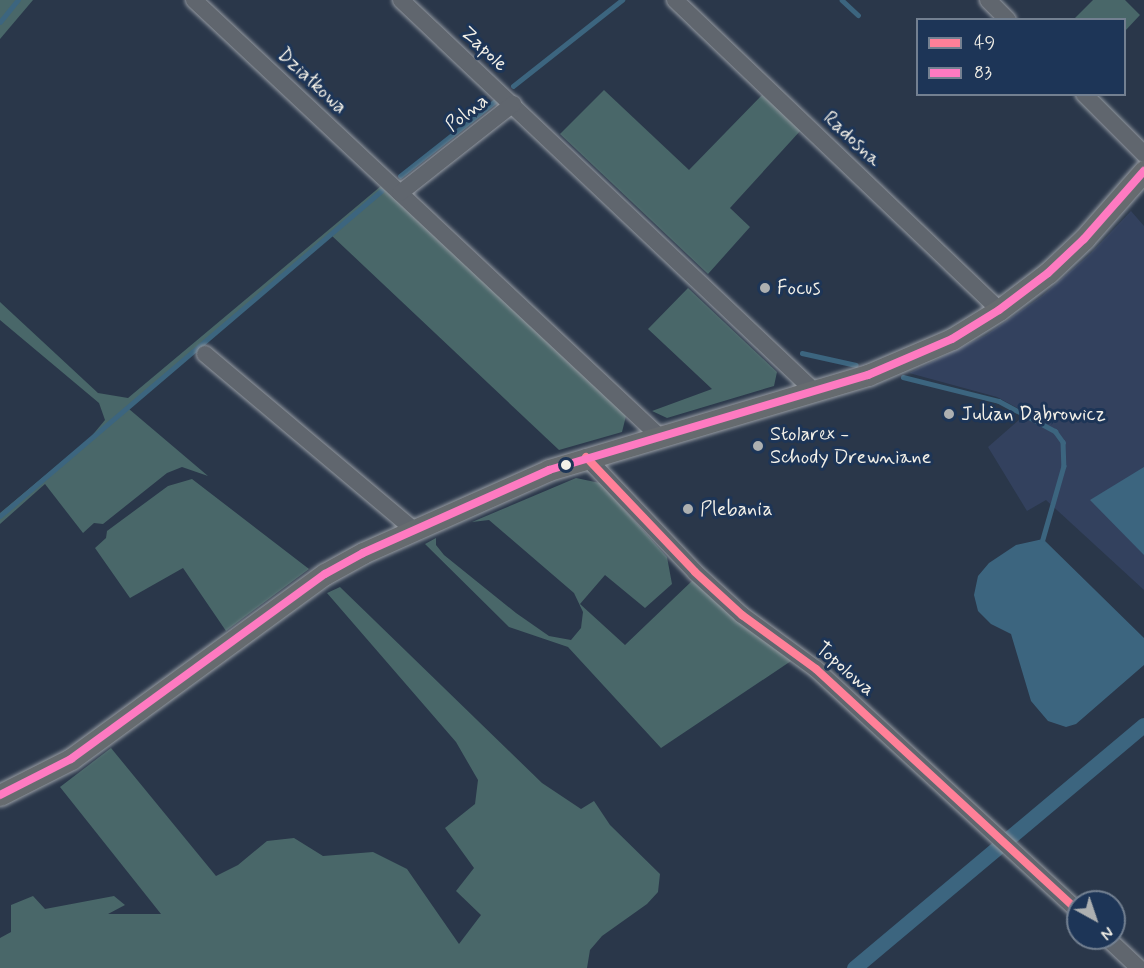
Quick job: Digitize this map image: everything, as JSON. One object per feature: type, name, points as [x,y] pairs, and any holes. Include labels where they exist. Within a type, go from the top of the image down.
[{"type":"main road","points":[[0,795],[71,759],[325,574],[414,530],[517,483],[586,458],[814,391],[904,361],[999,310],[1084,239],[1144,171]]},
{"type":"street","name":"Działkowa","points":[[194,0],[400,193]]},
{"type":"street","name":"Zapole","points":[[401,0],[513,104]]},
{"type":"street","name":"Radosna","points":[[675,0],[999,310]]},
{"type":"street","points":[[988,0],[1006,18]]},
{"type":"street","points":[[1086,96],[1144,154]]},
{"type":"street","name":"Polna","points":[[400,193],[513,104],[814,391]]},
{"type":"street","points":[[400,193],[659,436]]},
{"type":"street","points":[[205,354],[414,530]]},
{"type":"street","name":"Topolowa","points":[[586,458],[695,572],[742,615],[816,669],[1066,900]]},
{"type":"street","points":[[1120,950],[1139,968]]},
{"type":"shaded area","points":[[1131,211],[1144,226],[1144,590],[1046,500],[1027,511],[988,447],[1027,413],[997,397],[909,373],[986,335],[1042,296],[1090,254]]},
{"type":"shaded area","points":[[1144,467],[1144,555],[1090,500]]},
{"type":"shaded area","points":[[1043,539],[1144,638],[1144,665],[1076,724],[1066,727],[1048,721],[1031,701],[1011,634],[991,624],[978,611],[974,595],[978,576],[989,563],[1016,545]]},
{"type":"green space","points":[[0,0],[33,0],[0,39]]},
{"type":"green space","points":[[1093,0],[1125,0],[1140,15],[1126,30],[1126,18],[1075,18]]},
{"type":"green space","points":[[604,90],[689,170],[762,95],[801,130],[730,208],[750,227],[708,274],[560,134]]},
{"type":"green space","points":[[381,186],[626,416],[622,432],[559,450],[330,234],[129,409],[208,476],[182,467],[167,473],[103,524],[94,523],[83,533],[45,484],[0,524],[0,513],[90,438],[105,420],[99,403],[0,320],[0,302],[98,393],[128,398]]},
{"type":"green space","points":[[688,288],[777,372],[774,386],[667,418],[652,411],[712,389],[648,329]]},
{"type":"green space","points":[[576,478],[600,483],[667,557],[672,584],[645,608],[605,575],[580,604],[625,645],[693,580],[730,615],[794,659],[661,748],[568,647],[509,627],[425,544],[436,538],[436,545],[444,555],[516,613],[549,636],[571,640],[581,628],[583,612],[574,593],[489,520],[472,522]]},
{"type":"green space","points":[[192,479],[309,569],[226,631],[183,568],[130,598],[95,548],[106,538],[107,531],[168,486]]},
{"type":"green space","points":[[340,587],[542,783],[581,809],[594,801],[610,825],[660,874],[658,892],[647,904],[602,936],[590,950],[587,968],[0,968],[0,938],[11,932],[11,905],[33,896],[45,909],[114,896],[125,905],[108,914],[161,914],[60,787],[111,748],[216,876],[238,865],[267,841],[294,838],[323,856],[373,852],[407,869],[459,944],[481,915],[456,891],[474,868],[445,828],[475,804],[478,780],[456,742],[327,593]]},
{"type":"waterway","points":[[0,22],[18,0]]},
{"type":"waterway","points":[[513,86],[622,0]]},
{"type":"waterway","points":[[842,0],[858,15]]},
{"type":"waterway","points":[[400,176],[498,99]]},
{"type":"waterway","points":[[0,516],[381,191]]},
{"type":"waterway","points":[[802,353],[856,365]]},
{"type":"waterway","points":[[903,377],[999,401],[1055,431],[1063,442],[1064,466],[1043,539]]},
{"type":"waterway","points":[[854,968],[1144,725]]},
{"type":"transit line","name":"83","points":[[0,795],[71,759],[325,574],[363,553],[549,470],[868,375],[952,339],[999,310],[1048,273],[1084,239],[1144,171]]},
{"type":"transit line","name":"49","points":[[586,457],[695,572],[742,615],[816,669],[1066,900]]},
{"type":"place","name":"Focus","points":[[765,288]]},
{"type":"place","name":"Julian Dąbrowicz","points":[[949,414]]},
{"type":"place","name":"Stolarex - Schody Drewniane","points":[[758,446]]},
{"type":"place","name":"Plebania","points":[[688,509]]}]
